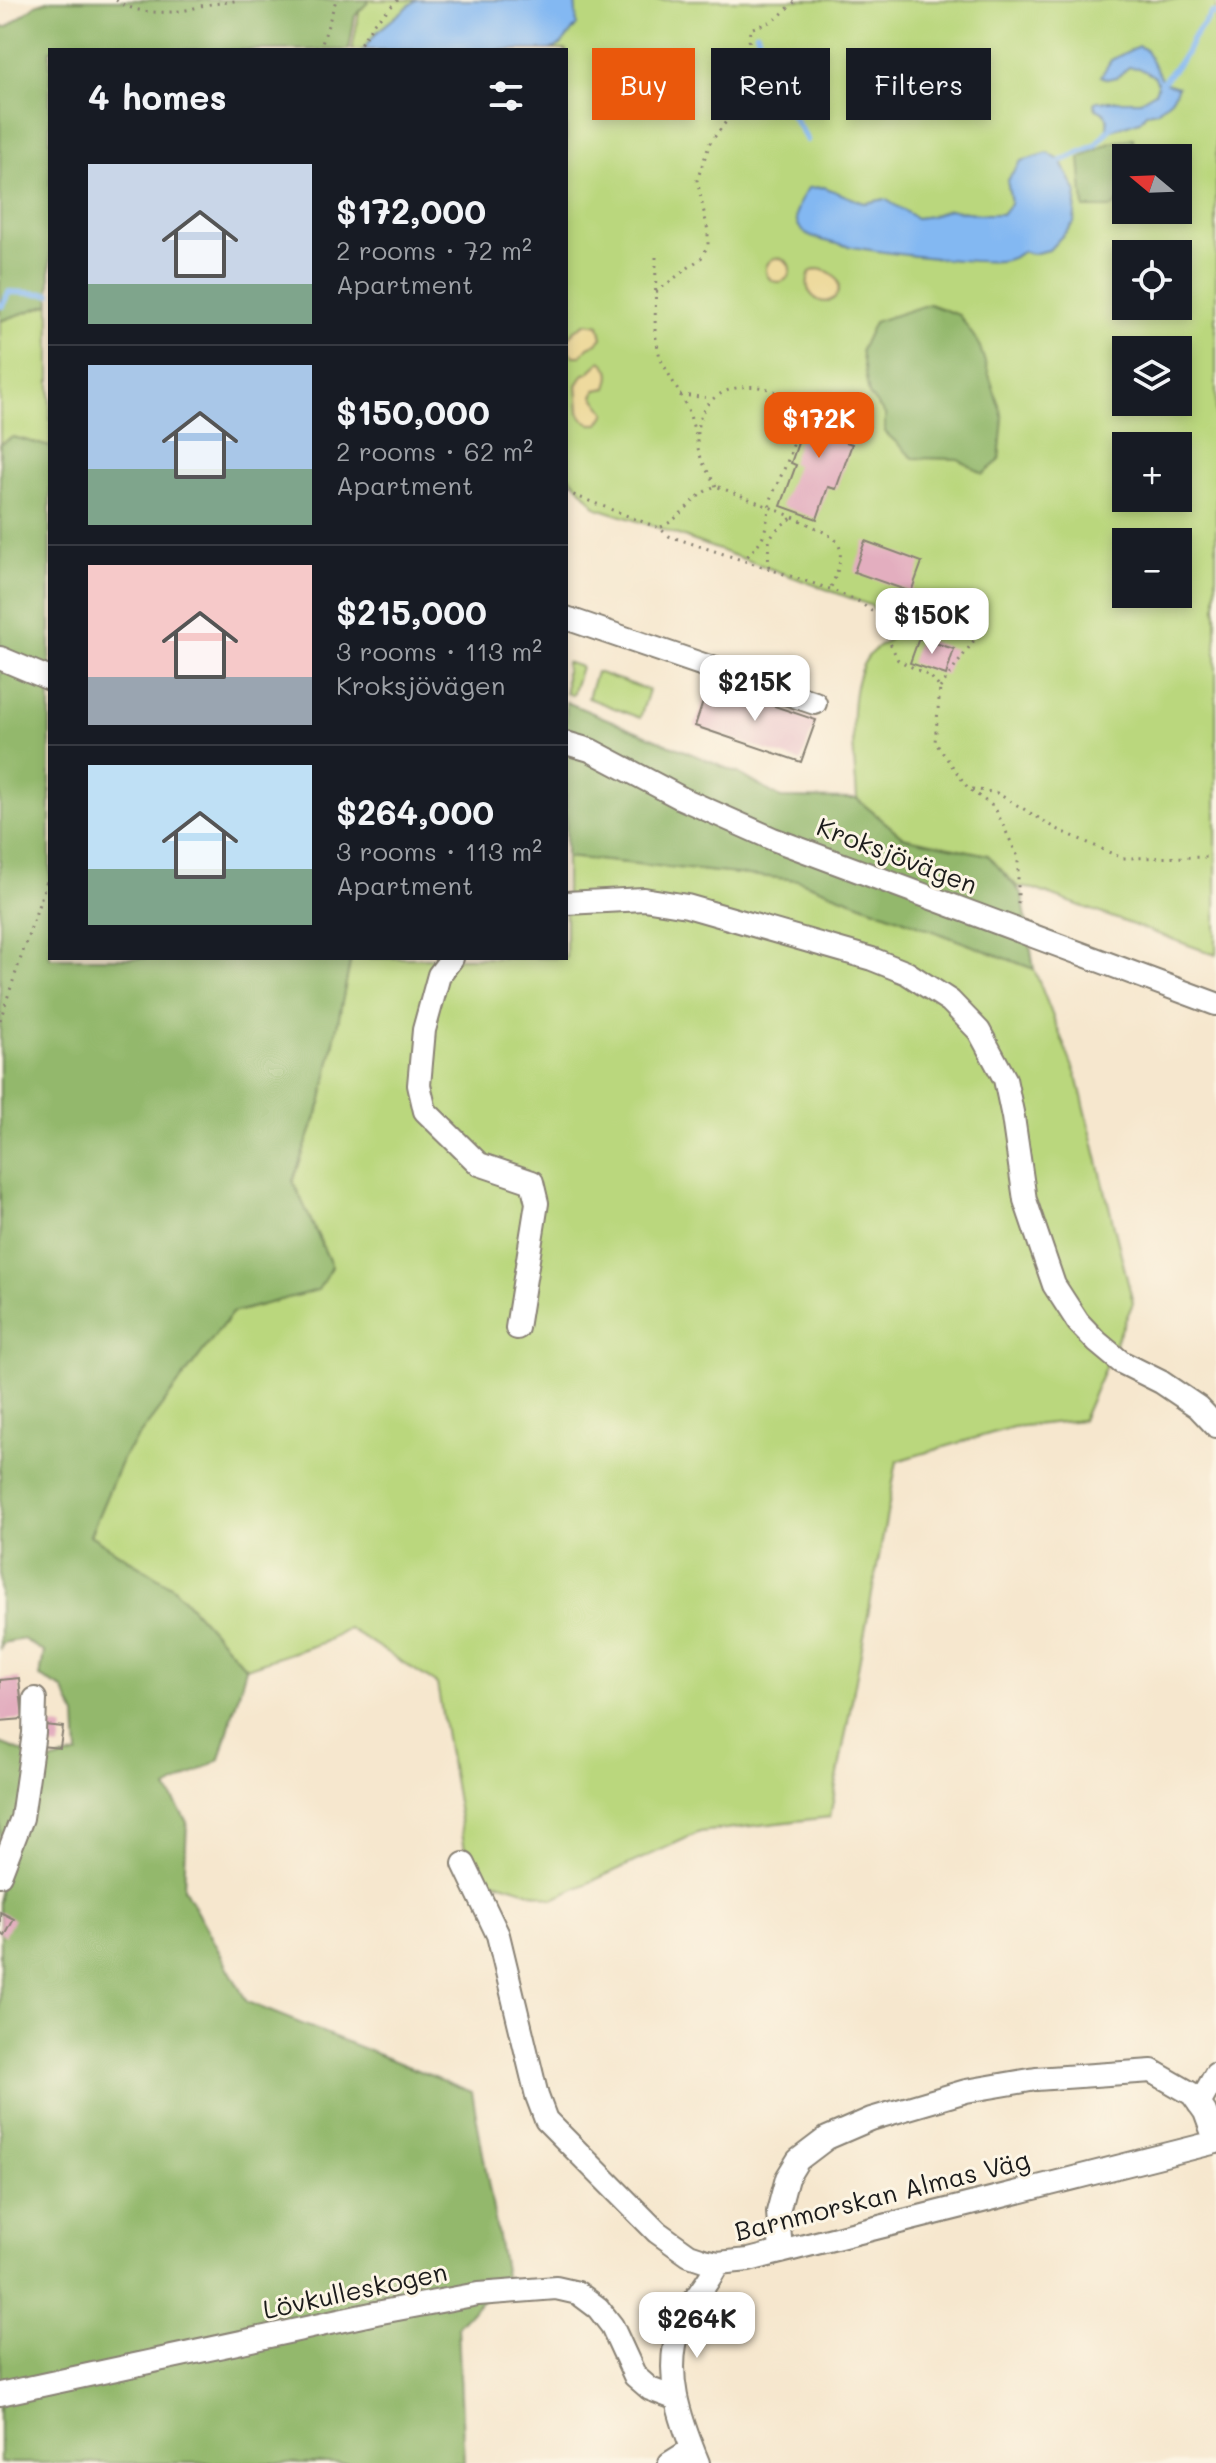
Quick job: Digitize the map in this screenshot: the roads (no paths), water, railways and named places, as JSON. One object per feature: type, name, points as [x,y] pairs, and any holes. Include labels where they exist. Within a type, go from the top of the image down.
[{"type":"street","points":[[568,619],[815,703]]},
{"type":"street","points":[[0,658],[48,678]]},
{"type":"street","name":"Kroksjövägen","points":[[568,744],[590,750],[681,798],[773,839],[1216,1004]]},
{"type":"street","points":[[568,903],[644,899],[687,906],[872,959],[907,973],[950,1001],[979,1031],[1005,1079],[1025,1200],[1054,1285],[1078,1322],[1097,1342],[1121,1362],[1161,1382],[1198,1407],[1216,1426]]},
{"type":"street","points":[[450,960],[439,975],[430,1000],[419,1085],[425,1111],[479,1164],[532,1182],[537,1203],[517,1328]]},
{"type":"street","points":[[0,1875],[22,1818],[34,1733],[35,1699]]},
{"type":"street","name":"Barnmorskan Almas Väg","points":[[464,1864],[498,1935],[537,2096],[546,2120],[657,2232],[689,2255],[718,2263],[749,2260],[1216,2142]]},
{"type":"street","points":[[781,2252],[778,2212],[787,2178],[798,2160],[827,2138],[871,2119],[966,2091],[1036,2079],[1152,2071],[1192,2094],[1205,2112],[1216,2142]]},
{"type":"street","points":[[1199,2104],[1216,2074]]},
{"type":"street","points":[[670,2463],[695,2456],[674,2398],[673,2353],[680,2324],[718,2263]]},
{"type":"street","name":"Lövkulleskogen","points":[[0,2394],[376,2313],[478,2294],[556,2288],[578,2293],[598,2308],[612,2326],[635,2376],[650,2389],[674,2398]]},
{"type":"water","points":[[416,0],[575,0],[577,25],[561,45],[554,48],[365,48],[377,32]]},
{"type":"water","points":[[1138,46],[1145,49],[1164,83],[1178,87],[1173,97],[1157,111],[1146,113],[1140,121],[1106,132],[1107,118],[1096,109],[1094,103],[1140,101],[1155,92],[1158,85],[1155,77],[1139,68],[1129,67],[1117,77],[1107,79],[1101,76],[1111,60]]},
{"type":"water","points":[[1048,153],[1061,161],[1077,193],[1074,223],[1049,250],[1032,254],[1023,251],[1013,258],[1000,261],[931,258],[839,244],[804,232],[797,222],[799,204],[808,188],[824,187],[864,203],[885,199],[916,218],[949,209],[1002,214],[1011,203],[1007,180],[1021,161]]},
{"type":"waterway","points":[[1161,84],[1185,55],[1193,38],[1212,13],[1216,14]]},
{"type":"waterway","points":[[757,33],[764,53],[783,80],[783,100],[807,140]]},
{"type":"waterway","points":[[1057,165],[1095,146],[1111,127]]},
{"type":"waterway","points":[[0,305],[9,292],[48,294]]}]
